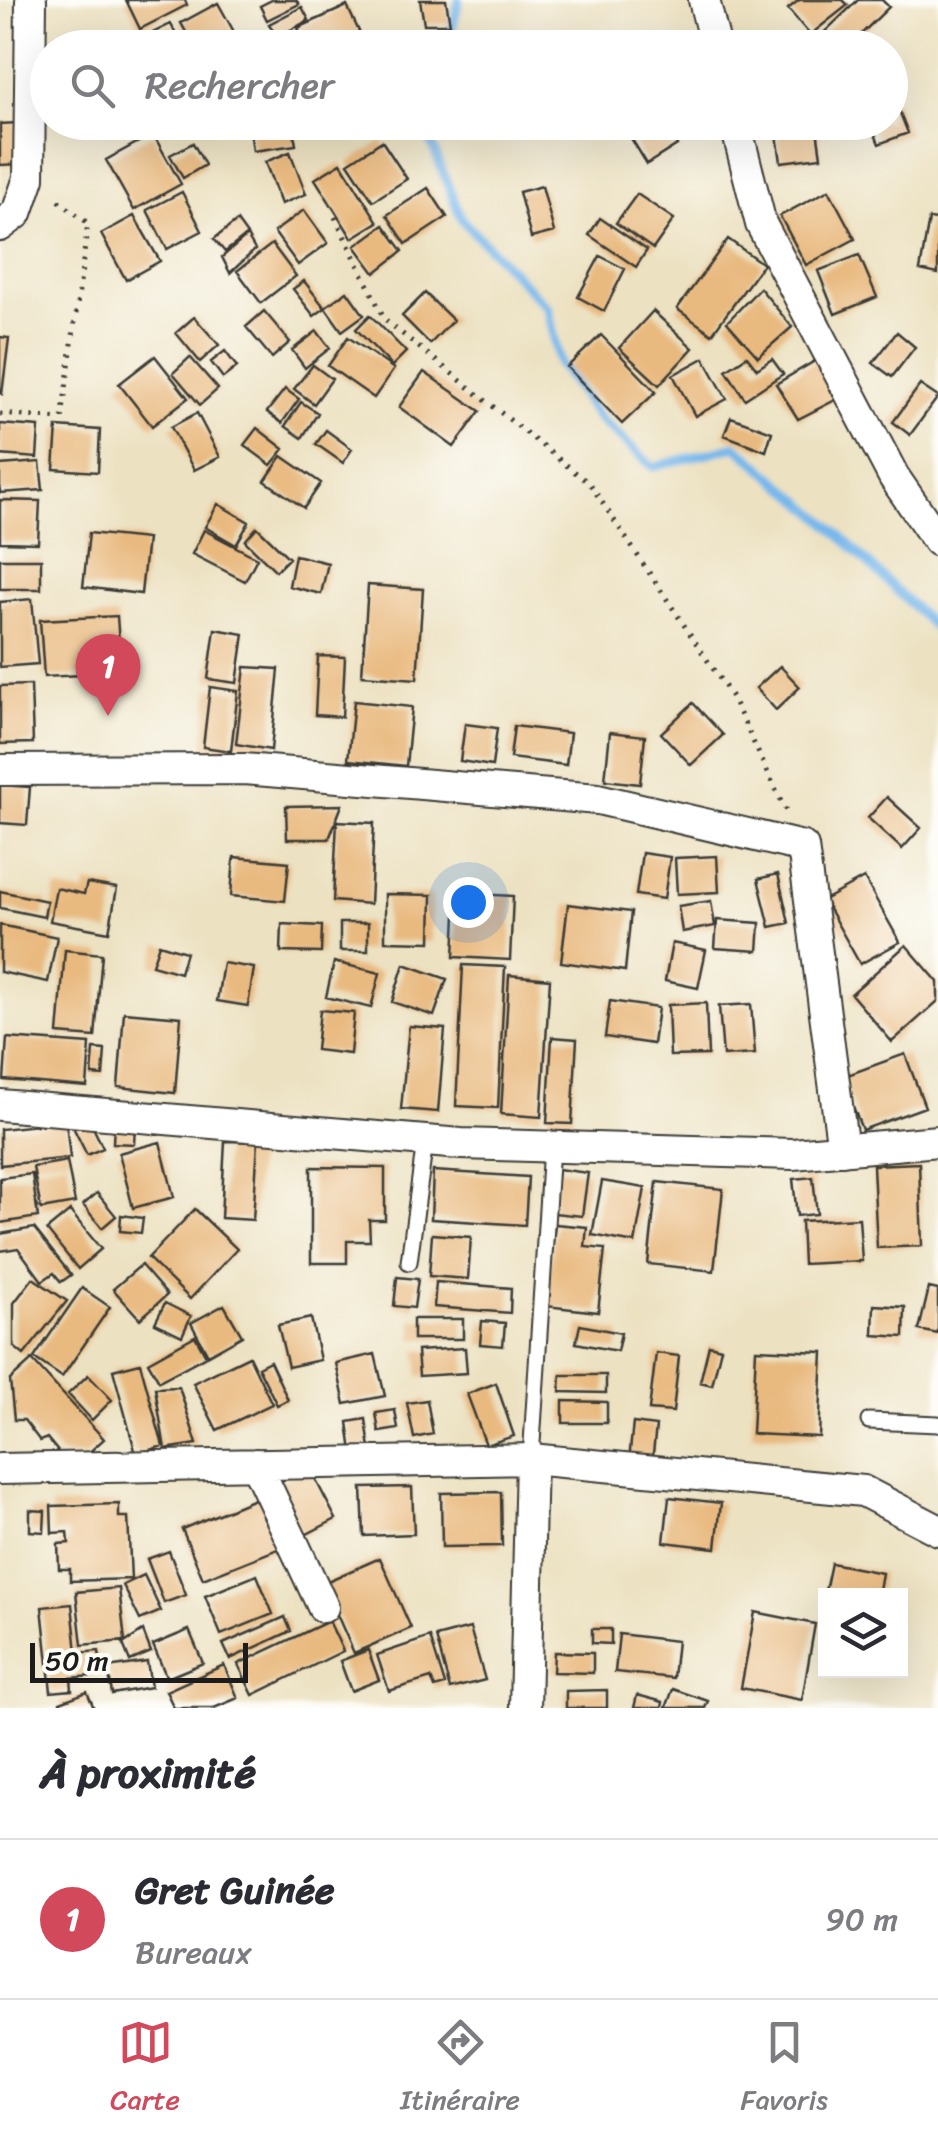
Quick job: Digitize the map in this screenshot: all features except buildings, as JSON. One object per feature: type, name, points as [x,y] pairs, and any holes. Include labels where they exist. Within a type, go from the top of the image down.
[{"type":"street","points":[[30,30],[31,0]]},
{"type":"street","points":[[704,0],[712,30]]},
{"type":"street","points":[[0,226],[17,213],[28,178],[30,59]]},
{"type":"street","points":[[740,140],[761,224],[894,477],[938,541]]},
{"type":"street","points":[[0,770],[244,770],[598,799],[803,847],[843,1150]]},
{"type":"street","points":[[0,1105],[425,1141],[550,1147],[793,1154],[938,1141]]},
{"type":"street","points":[[525,1708],[530,1458]]},
{"type":"street","points":[[0,1468],[530,1458],[863,1490],[938,1530]]},
{"type":"street","points":[[256,1464],[323,1607]]},
{"type":"lane","points":[[409,1262],[425,1141]]},
{"type":"lane","points":[[530,1458],[550,1147]]},
{"type":"lane","points":[[869,1421],[938,1424]]},
{"type":"path","points":[[0,414],[62,419],[88,224],[28,178]]},
{"type":"path","points":[[335,217],[385,320],[590,484],[732,697],[803,847]]},
{"type":"waterway","points":[[452,30],[459,0]]},
{"type":"waterway","points":[[430,140],[462,220],[548,308],[560,365],[598,418],[653,467],[736,446],[823,519],[938,631]]},
{"type":"place","name":"Gret Guinée","points":[[108,716]]}]
